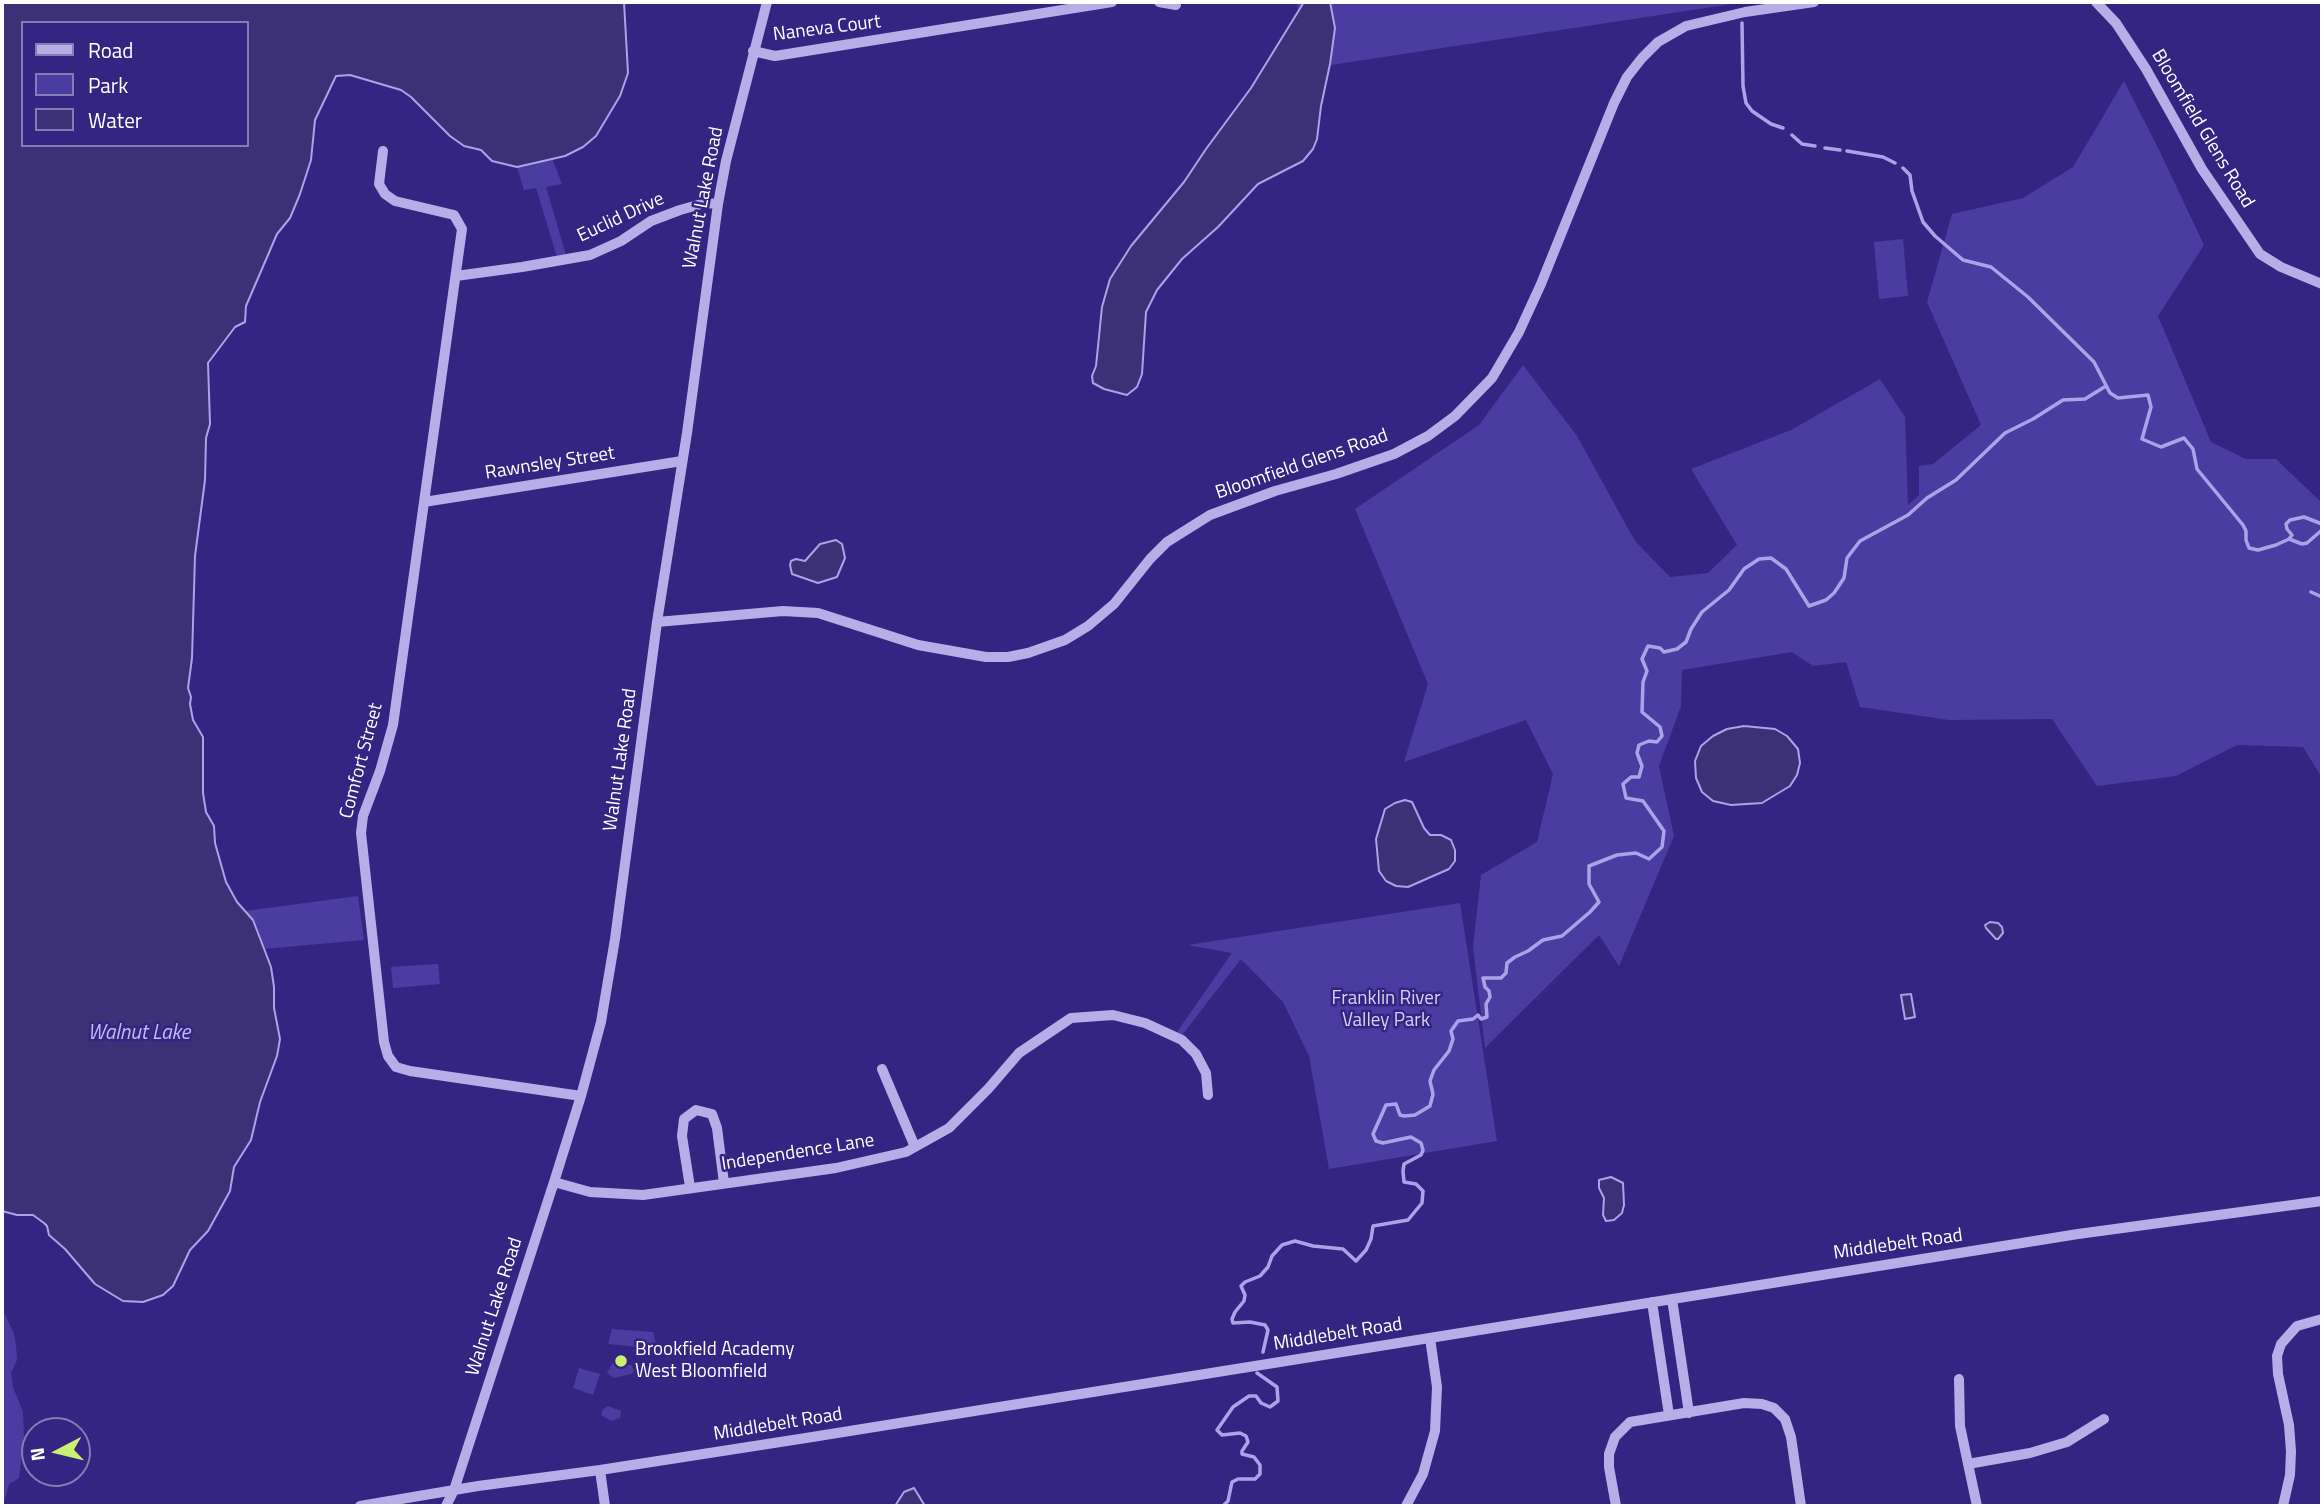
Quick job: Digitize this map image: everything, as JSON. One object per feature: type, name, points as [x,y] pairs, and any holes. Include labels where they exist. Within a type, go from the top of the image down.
[{"type":"street","name":"Walnut Lake Road","points":[[446,1506],[454,1490],[554,1182],[601,1022],[615,939],[657,622],[718,204],[767,2]]},
{"type":"street","name":"Naneva Court","points":[[754,51],[775,56],[1112,2]]},
{"type":"street","points":[[1160,2],[1177,5]]},
{"type":"street","name":"Bloomfield Glens Road","points":[[657,622],[783,611],[817,613],[918,645],[986,657],[1028,653],[1065,640],[1088,626],[1114,604],[1167,542],[1210,515],[1275,491],[1394,454],[1428,436],[1455,416],[1492,378],[1519,332],[1614,103],[1642,58],[1658,42],[1686,26],[1745,12],[1814,2]]},
{"type":"street","name":"Bloomfield Glens Road","points":[[2096,2],[2116,23],[2146,69],[2202,169],[2260,254],[2281,267],[2322,284]]},
{"type":"street","name":"Comfort Street","points":[[383,151],[379,184],[384,194],[395,201],[454,215],[460,221],[462,229],[393,725],[363,816],[361,834],[383,1042],[387,1056],[396,1067],[410,1071],[581,1097]]},
{"type":"street","name":"Euclid Drive","points":[[456,276],[590,255],[621,241],[651,221],[705,203],[718,204]]},
{"type":"street","name":"Rawnsley Street","points":[[424,502],[682,461]]},
{"type":"street","name":"Independence Lane","points":[[554,1182],[590,1192],[643,1195],[836,1168],[906,1152],[949,1128],[988,1089],[1019,1052],[1071,1018],[1113,1014],[1145,1023],[1182,1040],[1196,1054],[1206,1073],[1208,1095]]},
{"type":"street","points":[[882,1069],[915,1147]]},
{"type":"street","points":[[690,1187],[682,1136],[684,1119],[696,1110],[712,1115],[717,1128],[724,1183]]},
{"type":"street","name":"Middlebelt Road","points":[[360,1506],[454,1490],[600,1471],[1846,1270],[1923,1261],[2078,1234],[2322,1201]]},
{"type":"street","points":[[1672,1299],[1679,1414]]},
{"type":"street","points":[[1653,1302],[1679,1414]]},
{"type":"street","points":[[2283,1506],[2290,1475],[2291,1451],[2277,1356],[2281,1344],[2297,1326],[2322,1318]]},
{"type":"street","points":[[1406,1506],[1423,1474],[1434,1431],[1437,1387],[1430,1338]]},
{"type":"street","points":[[1959,1379],[1960,1426],[1976,1506]]},
{"type":"street","points":[[1616,1506],[1609,1454],[1615,1437],[1630,1422],[1744,1403],[1774,1408],[1785,1419],[1791,1437],[1801,1506]]},
{"type":"street","points":[[1968,1464],[2030,1453],[2067,1442],[2104,1419]]},
{"type":"street","points":[[600,1471],[605,1506]]},
{"type":"green space","points":[[1297,2],[1745,2],[1311,68]]},
{"type":"green space","points":[[2124,81],[2204,245],[2158,316],[2211,442],[2246,459],[2276,459],[2322,503],[2322,778],[2303,747],[2237,745],[2176,776],[2097,786],[2052,719],[1949,720],[1860,707],[1846,662],[1813,666],[1792,652],[1682,670],[1681,706],[1659,766],[1674,836],[1619,966],[1599,935],[1485,1048],[1473,947],[1481,875],[1537,842],[1553,774],[1526,720],[1404,762],[1428,684],[1355,509],[1479,425],[1523,365],[1577,436],[1635,541],[1670,577],[1708,573],[1737,545],[1691,469],[1791,430],[1880,379],[1905,417],[1908,505],[1919,495],[1919,466],[1933,464],[1981,425],[1927,302],[1952,214],[2023,198],[2073,167]]},
{"type":"green space","points":[[552,158],[562,184],[546,187],[566,255],[557,257],[536,188],[524,190],[517,167]]},
{"type":"green space","points":[[1903,239],[1908,296],[1879,299],[1874,242]]},
{"type":"green space","points":[[358,896],[364,940],[263,949],[256,929],[245,911]]},
{"type":"green space","name":"Franklin River Valley Park","points":[[1460,903],[1497,1141],[1329,1169],[1309,1056],[1283,1002],[1241,959],[1182,1035],[1177,1032],[1232,953],[1188,945]]},
{"type":"green space","points":[[438,964],[440,984],[393,988],[391,967]]},
{"type":"green space","points":[[2,1308],[14,1334],[17,1360],[11,1373],[23,1417],[21,1417],[19,1478],[9,1484],[3,1506]]},
{"type":"green space","points":[[612,1329],[653,1332],[657,1349],[645,1350],[640,1347],[608,1344]]},
{"type":"green space","points":[[615,1358],[631,1365],[634,1371],[614,1378],[607,1373]]},
{"type":"green space","points":[[579,1368],[600,1374],[593,1395],[573,1388]]},
{"type":"green space","points":[[608,1406],[621,1411],[620,1418],[611,1421],[601,1415],[603,1409]]},
{"type":"water","name":"Walnut Lake","points":[[2,2],[624,2],[628,73],[620,96],[596,136],[583,147],[565,156],[517,167],[492,161],[481,150],[464,146],[450,136],[401,90],[350,75],[336,76],[315,120],[311,160],[300,194],[290,218],[277,234],[246,306],[245,322],[235,327],[208,363],[210,424],[206,438],[205,480],[195,556],[192,658],[188,688],[193,720],[203,737],[203,793],[206,812],[214,826],[215,843],[226,882],[237,902],[253,920],[271,967],[274,1008],[280,1039],[277,1056],[260,1102],[251,1140],[234,1167],[230,1191],[208,1231],[190,1250],[173,1286],[163,1295],[143,1302],[123,1301],[95,1284],[49,1235],[44,1223],[33,1215],[2,1211]]},
{"type":"water","points":[[1304,2],[1330,2],[1335,28],[1317,139],[1313,149],[1303,161],[1258,184],[1218,227],[1182,259],[1157,290],[1146,312],[1142,374],[1137,387],[1127,395],[1104,389],[1093,383],[1092,376],[1096,366],[1102,307],[1110,279],[1131,246],[1184,182],[1251,88]]},
{"type":"water","points":[[836,540],[842,544],[845,558],[837,577],[818,583],[792,574],[791,561],[805,561],[820,544]]},
{"type":"water","points":[[1744,726],[1775,729],[1787,736],[1798,749],[1800,763],[1797,775],[1790,786],[1762,803],[1731,805],[1713,801],[1702,792],[1696,778],[1695,761],[1701,746],[1727,729]]},
{"type":"water","points":[[1405,800],[1412,802],[1430,835],[1441,835],[1451,840],[1455,850],[1455,861],[1449,869],[1408,887],[1396,886],[1386,881],[1379,871],[1376,839],[1385,809]]},
{"type":"water","points":[[1990,922],[1998,923],[2002,927],[2003,933],[1998,939],[1986,928],[1985,925]]},
{"type":"water","points":[[1911,994],[1915,1017],[1905,1019],[1901,995]]},
{"type":"water","points":[[1611,1177],[1623,1183],[1624,1205],[1622,1213],[1614,1220],[1606,1221],[1599,1180]]},
{"type":"water","points":[[914,1488],[925,1506],[895,1506],[904,1492]]},
{"type":"waterway","points":[[1742,23],[1743,86],[1746,103],[1752,111],[1771,124],[1783,128]]},
{"type":"waterway","points":[[1792,135],[1802,144],[1815,146]]},
{"type":"waterway","points":[[1825,148],[1840,150]]},
{"type":"waterway","points":[[1847,151],[1883,157],[1895,163]]},
{"type":"waterway","points":[[1903,168],[1910,175],[1912,191],[1923,222],[1935,236],[1963,260],[1991,267],[2028,297],[2094,362],[2110,393],[2118,398],[2148,395],[2151,407],[2142,439],[2161,447],[2184,438],[2193,449],[2197,469],[2243,525],[2249,548],[2258,550],[2289,539],[2292,535],[2286,524],[2290,520],[2304,517],[2322,524]]},
{"type":"waterway","points":[[1263,1352],[1268,1330],[1265,1325],[1233,1323],[1232,1319],[1244,1301],[1245,1295],[1241,1286],[1260,1276],[1282,1245],[1295,1241],[1343,1249],[1356,1261],[1366,1250],[1373,1226],[1408,1220],[1422,1203],[1423,1191],[1416,1184],[1404,1182],[1403,1171],[1404,1164],[1421,1155],[1421,1143],[1411,1137],[1383,1143],[1376,1141],[1373,1134],[1386,1105],[1396,1104],[1400,1115],[1404,1116],[1415,1115],[1430,1106],[1433,1094],[1430,1081],[1434,1070],[1449,1051],[1453,1039],[1451,1031],[1458,1021],[1473,1019],[1478,1015],[1481,1019],[1487,1017],[1486,1004],[1490,997],[1483,978],[1501,978],[1506,973],[1507,963],[1515,957],[1543,940],[1562,936],[1590,912],[1599,902],[1589,884],[1589,866],[1617,855],[1636,853],[1649,859],[1662,847],[1664,831],[1643,801],[1626,798],[1623,784],[1631,777],[1639,777],[1642,766],[1637,753],[1639,745],[1649,741],[1657,742],[1662,736],[1660,727],[1642,712],[1643,682],[1647,671],[1642,659],[1648,646],[1660,648],[1664,652],[1677,649],[1686,642],[1702,612],[1729,590],[1744,569],[1759,559],[1771,558],[1786,569],[1809,606],[1826,600],[1844,578],[1847,558],[1860,541],[1908,515],[1927,498],[1956,480],[2005,433],[2063,400],[2085,399],[2106,386]]},
{"type":"waterway","points":[[2289,539],[2307,543],[2322,530]]},
{"type":"waterway","points":[[2311,592],[2322,597]]},
{"type":"waterway","points":[[1223,1506],[1228,1501],[1232,1482],[1238,1479],[1255,1479],[1260,1474],[1260,1465],[1254,1457],[1242,1454],[1248,1442],[1246,1436],[1240,1433],[1222,1435],[1217,1430],[1233,1407],[1249,1396],[1256,1396],[1261,1403],[1270,1407],[1278,1401],[1277,1387],[1257,1373]]},
{"type":"place","name":"Brookfield Academy West Bloomfield","points":[[621,1361]]}]
